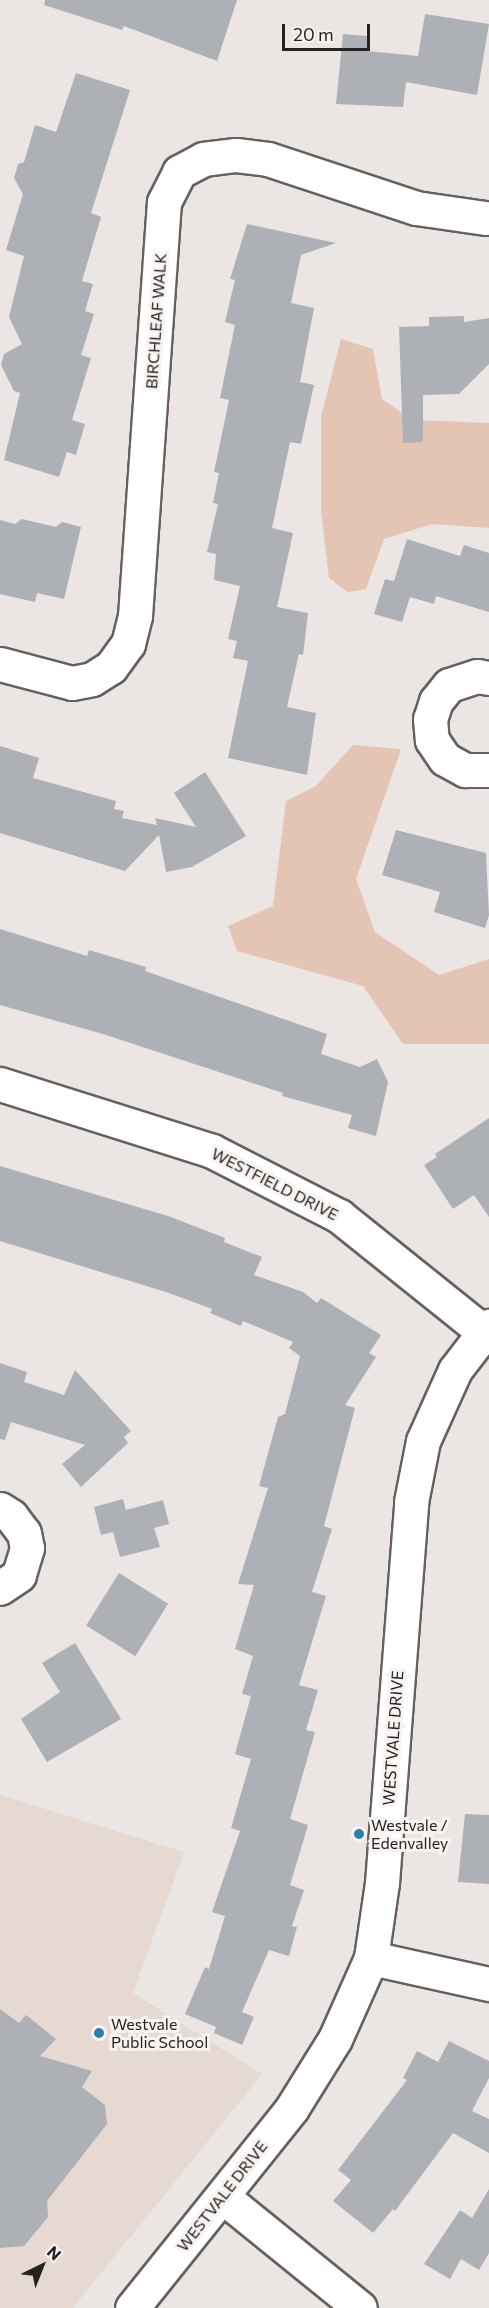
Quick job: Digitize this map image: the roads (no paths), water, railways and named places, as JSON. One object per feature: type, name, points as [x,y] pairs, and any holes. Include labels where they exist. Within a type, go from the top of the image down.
[{"type":"street","name":"BIRCHLEAF WALK","points":[[0,664],[72,683],[92,679],[111,667],[128,644],[135,616],[165,202],[179,172],[203,159],[236,155],[268,159],[416,208],[485,218]]},
{"type":"street","points":[[489,678],[477,676],[449,685],[436,701],[430,719],[432,740],[445,759],[465,770],[489,770]]},
{"type":"street","name":"WESTFIELD DRIVE","points":[[0,1084],[223,1156],[339,1216],[487,1329]]},
{"type":"street","name":"WESTVALE DRIVE","points":[[132,2308],[292,2108],[335,2039],[371,1958],[382,1882],[411,1502],[423,1440],[454,1370],[487,1329]]},
{"type":"street","points":[[0,1509],[11,1516],[24,1533],[27,1548],[18,1575],[0,1588]]},
{"type":"street","points":[[371,1958],[489,1984]]},
{"type":"street","points":[[222,2197],[360,2308]]},
{"type":"place","name":"Westvale / Edenvalley","points":[[359,1834]]},
{"type":"place","name":"Westvale Public School","points":[[99,2033]]}]
